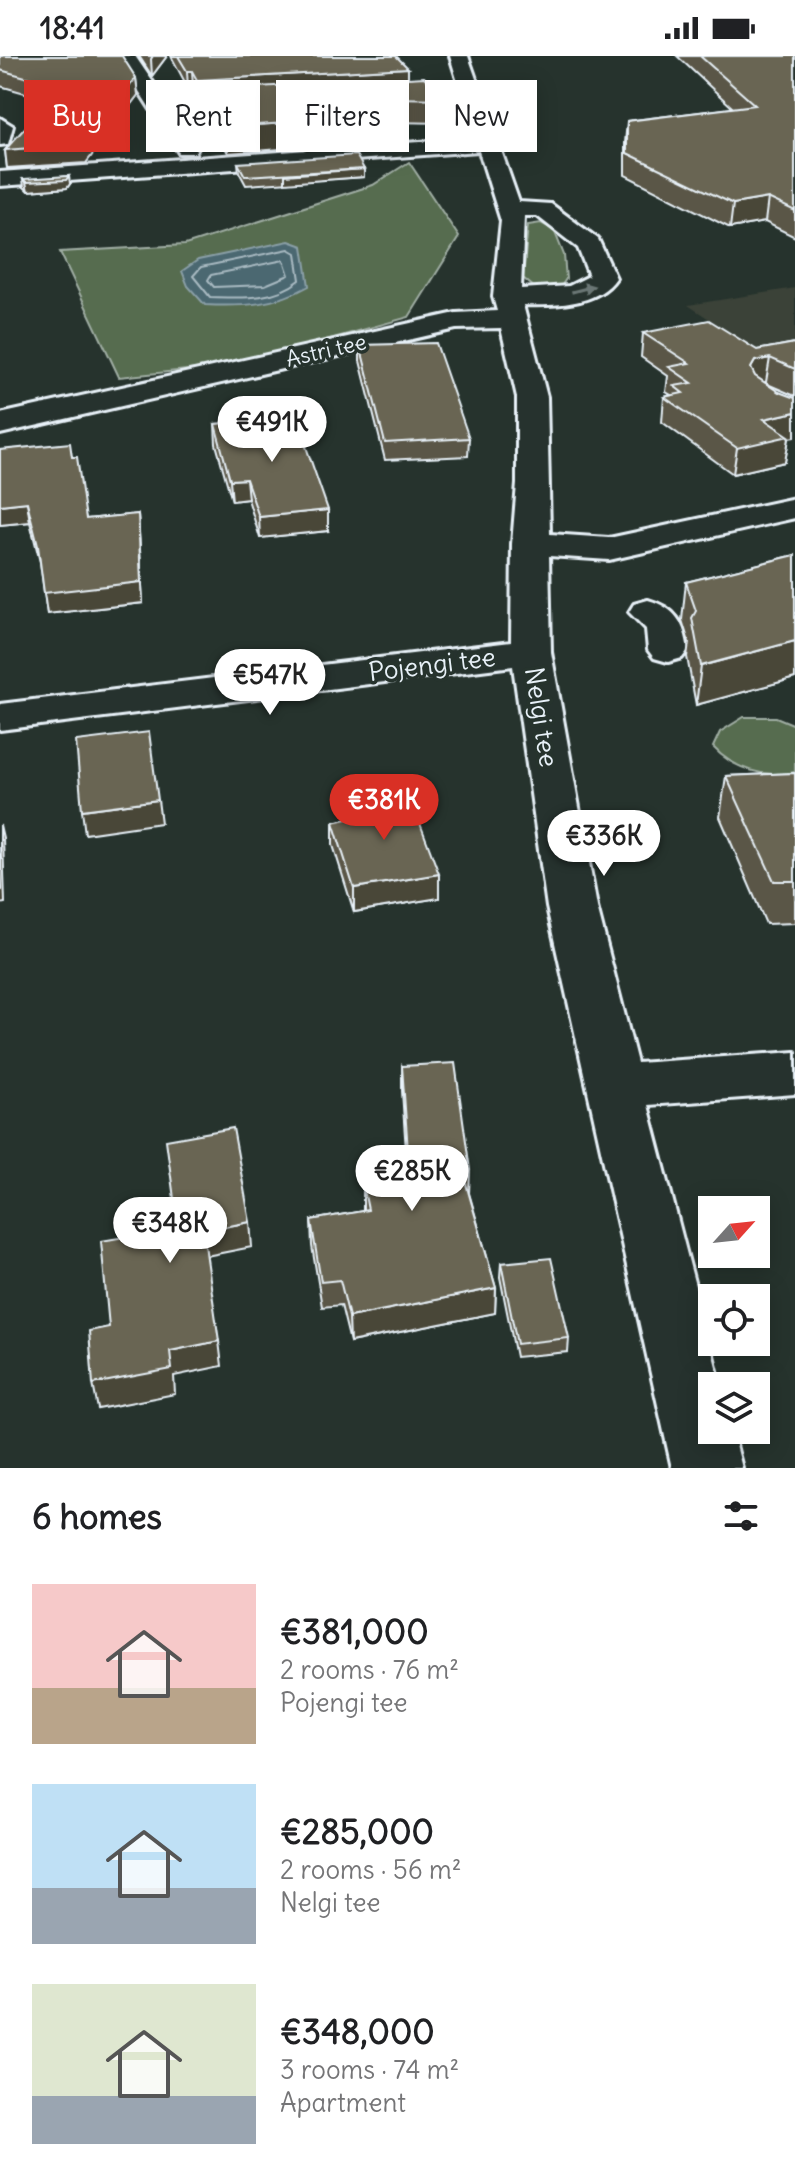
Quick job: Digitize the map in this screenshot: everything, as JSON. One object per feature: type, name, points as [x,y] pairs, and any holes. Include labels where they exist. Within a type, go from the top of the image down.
[{"type":"street","name":"Nelgi tee","points":[[459,56],[466,80]]},
{"type":"street","points":[[128,60],[197,164]]},
{"type":"street","points":[[0,124],[3,126],[0,139]]},
{"type":"street","points":[[1,177],[425,148]]},
{"type":"street","name":"Nelgi tee","points":[[491,152],[511,209],[510,308],[532,397],[531,652],[572,907],[707,1468]]},
{"type":"street","name":"Astri tee","points":[[0,424],[594,288],[603,278],[589,244],[543,209],[511,209]]},
{"type":"street","points":[[530,544],[609,549],[795,508]]},
{"type":"street","points":[[648,612],[665,625],[668,650]]},
{"type":"street","name":"Pojengi tee","points":[[0,717],[531,652]]},
{"type":"street","points":[[613,1086],[795,1073]]},
{"type":"shaded area","points":[[795,288],[795,376],[688,305]]},
{"type":"green space","points":[[409,162],[459,237],[409,317],[236,365],[119,377],[60,252],[185,245],[373,185]]},
{"type":"green space","points":[[541,223],[554,230],[564,255],[566,279],[559,289],[535,288],[523,278],[528,225]]},
{"type":"green space","points":[[744,717],[776,717],[795,725],[795,772],[773,774],[751,770],[730,761],[713,747],[720,732]]},
{"type":"water","points":[[289,241],[303,246],[309,286],[271,301],[232,306],[205,305],[188,286],[182,271],[198,260]]},
{"type":"building","points":[[0,56],[122,56],[136,78],[130,86],[130,80],[36,80],[0,70]]},
{"type":"building","points":[[178,56],[396,56],[408,68],[197,80],[192,71],[187,71]]},
{"type":"building","points":[[700,56],[795,56],[795,211],[768,198],[733,204],[627,153],[627,121],[755,105]]},
{"type":"building","points":[[424,77],[427,80],[425,99],[409,98],[409,80],[374,80]]},
{"type":"building","points":[[276,86],[276,124],[260,125],[260,87]]},
{"type":"building","points":[[24,129],[24,149],[5,150]]},
{"type":"building","points":[[356,155],[364,169],[245,176],[238,163]]},
{"type":"building","points":[[69,176],[66,180],[26,182],[23,179]]},
{"type":"building","points":[[709,320],[757,350],[795,343],[795,369],[770,358],[755,361],[751,368],[755,376],[779,392],[795,398],[795,412],[764,419],[789,436],[737,448],[664,397],[683,393],[674,386],[692,383],[669,367],[689,363],[643,333]]},
{"type":"building","points":[[436,343],[469,438],[385,443],[360,345]]},
{"type":"building","points":[[294,412],[328,510],[259,517],[246,479],[230,480],[215,424],[243,422],[242,416]]},
{"type":"building","points":[[70,443],[72,457],[77,457],[86,519],[138,514],[141,582],[44,593],[38,546],[27,502],[0,505],[0,450]]},
{"type":"building","points":[[795,555],[795,641],[701,666],[692,618],[696,611],[686,582]]},
{"type":"building","points":[[149,732],[158,800],[82,810],[76,741]]},
{"type":"building","points":[[795,773],[795,881],[774,881],[726,776]]},
{"type":"building","points":[[409,794],[439,874],[354,888],[333,822],[352,818],[348,803]]},
{"type":"building","points":[[0,825],[2,890],[0,891]]},
{"type":"building","points":[[455,1063],[470,1170],[462,1170],[496,1288],[349,1317],[340,1280],[321,1282],[311,1220],[368,1210],[363,1185],[390,1180],[387,1170],[409,1166],[402,1066]]},
{"type":"building","points":[[233,1128],[250,1222],[203,1231],[219,1341],[170,1351],[172,1369],[93,1384],[89,1331],[109,1327],[101,1241],[178,1228],[166,1140]]},
{"type":"building","points":[[551,1258],[569,1338],[517,1344],[501,1263]]}]
